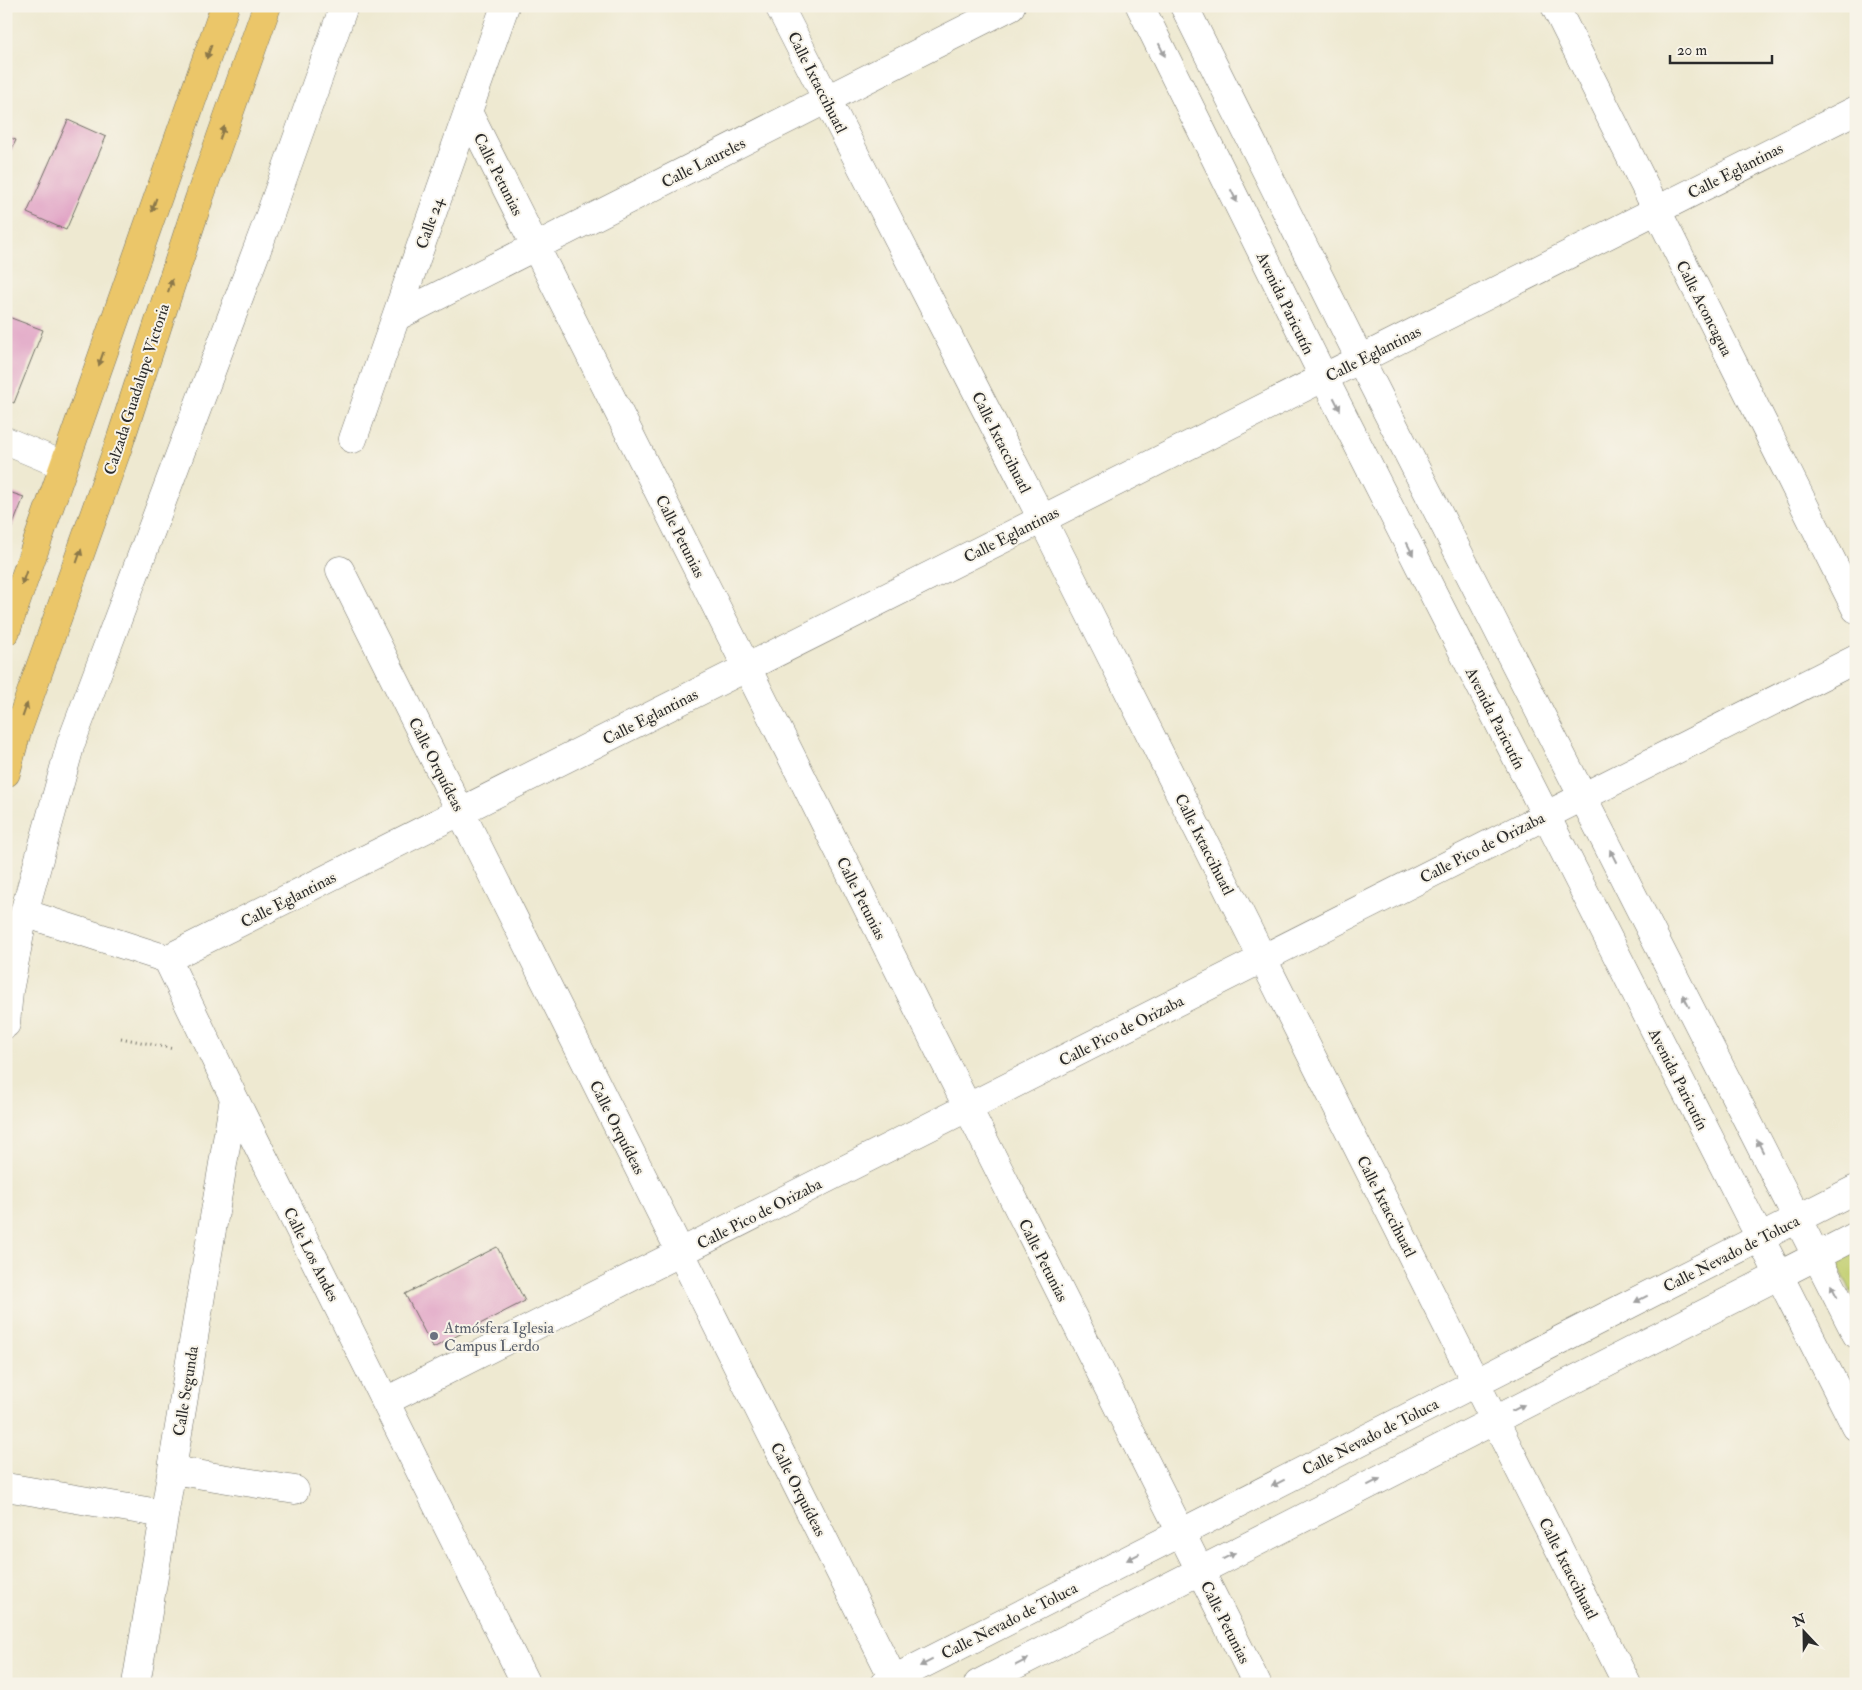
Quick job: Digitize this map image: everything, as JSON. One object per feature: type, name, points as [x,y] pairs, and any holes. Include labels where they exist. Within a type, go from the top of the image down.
[{"type":"main road","points":[[6,632],[225,6]]},
{"type":"main road","name":"Calzada Guadalupe Victoria","points":[[6,773],[16,735],[118,447],[199,199],[268,6]]},
{"type":"street","points":[[6,1024],[9,991],[24,913],[71,743],[267,223],[344,6]]},
{"type":"street","name":"Calle 24","points":[[353,439],[505,6]]},
{"type":"street","name":"Calle Ixtaccihuatl","points":[[780,6],[1042,519],[1627,1684]]},
{"type":"street","name":"Calle Laureles","points":[[396,317],[1011,6]]},
{"type":"street","name":"Avenida Paricutín","points":[[1140,6],[1324,378],[1856,1427]]},
{"type":"street","points":[[1184,6],[1360,359],[1856,1334]]},
{"type":"street","name":"Calle Aconcagua","points":[[1554,6],[1856,609]]},
{"type":"street","name":"Calle Eglantinas","points":[[168,959],[1856,110]]},
{"type":"street","name":"Calle Petunias","points":[[468,112],[1257,1684]]},
{"type":"street","points":[[6,442],[63,465]]},
{"type":"street","name":"Calle Orquídeas","points":[[340,570],[681,1252],[891,1682]]},
{"type":"street","name":"Calle Pico de Orizaba","points":[[386,1402],[1856,659]]},
{"type":"street","points":[[24,913],[168,959]]},
{"type":"street","name":"Calle Los Andes","points":[[168,959],[234,1098],[526,1684]]},
{"type":"street","name":"Calle Segunda","points":[[136,1684],[234,1098]]},
{"type":"street","name":"Calle Nevado de Toluca","points":[[891,1682],[1856,1189]]},
{"type":"street","points":[[978,1684],[1856,1236]]},
{"type":"street","points":[[172,1470],[295,1490]]},
{"type":"street","points":[[6,1487],[164,1514]]},
{"type":"path","points":[[121,1038],[216,1059]]},
{"type":"green space","points":[[1856,1244],[1856,1301],[1833,1256]]},
{"type":"building","points":[[68,120],[106,137],[66,230],[27,213]]},
{"type":"building","points":[[6,136],[16,140],[6,162]]},
{"type":"building","points":[[6,316],[43,330],[14,403],[6,400]]},
{"type":"building","points":[[6,491],[24,497],[6,542]]},
{"type":"building","name":"Atmósfera Iglesia Campus Lerdo","points":[[497,1247],[525,1301],[433,1348],[405,1294]]},
{"type":"place","name":"Atmósfera Iglesia Campus Lerdo","points":[[434,1336]]}]
